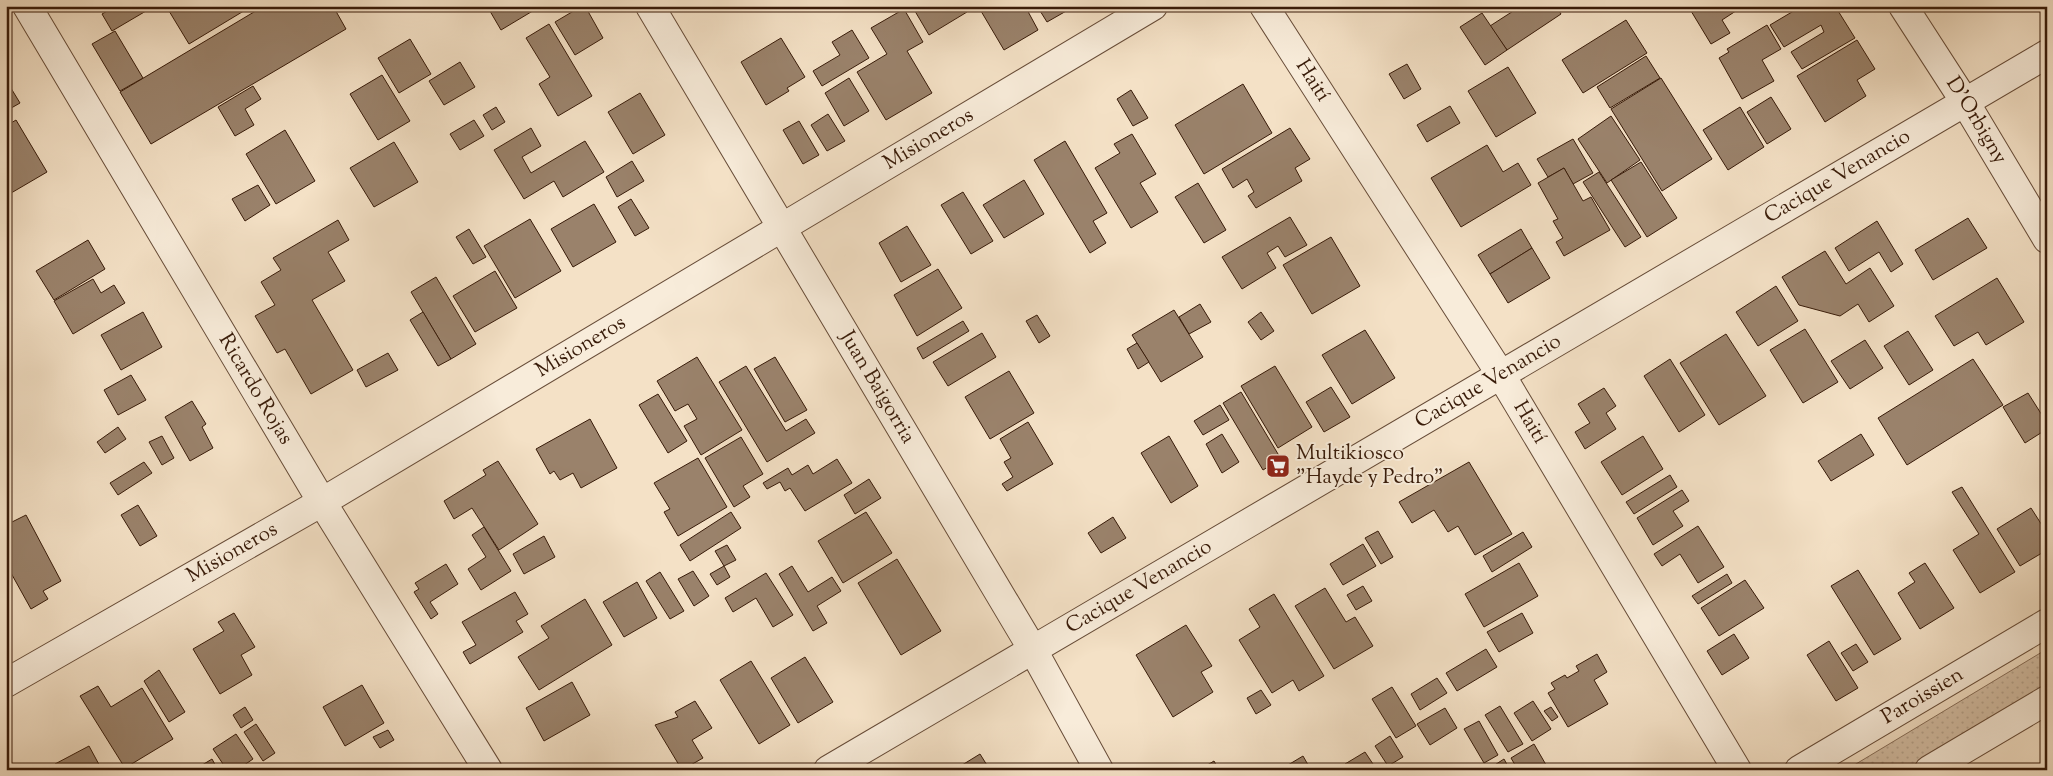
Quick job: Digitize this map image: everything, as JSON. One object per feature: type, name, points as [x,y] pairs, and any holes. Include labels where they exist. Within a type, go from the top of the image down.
[{"type":"street","name":"Ricardo Rojas","points":[[28,6],[322,502],[488,770]]},
{"type":"street","name":"Juan Baigorria","points":[[650,6],[1032,650],[1100,770]]},
{"type":"street","name":"Misioneros","points":[[6,683],[322,502],[1153,6]]},
{"type":"street","name":"Haití","points":[[1264,6],[1501,375],[1737,770]]},
{"type":"street","name":"D'Orbigny","points":[[1903,6],[1965,102],[2047,239]]},
{"type":"street","name":"Cacique Venancio","points":[[828,770],[2047,54]]},
{"type":"street","name":"Paroissien","points":[[1798,770],[2047,624]]},
{"type":"street","points":[[1929,770],[2047,700]]},
{"type":"shaded area","points":[[2047,649],[2047,691],[1915,770],[1846,770]]},
{"type":"building","points":[[116,6],[143,6],[146,11],[112,31],[102,14]]},
{"type":"building","points":[[166,6],[252,6],[189,44]]},
{"type":"building","points":[[264,6],[333,6],[346,29],[151,144],[120,92]]},
{"type":"building","points":[[487,6],[541,6],[501,30]]},
{"type":"building","points":[[585,6],[603,38],[575,55],[555,22]]},
{"type":"building","points":[[912,6],[964,6],[967,12],[929,35]]},
{"type":"building","points":[[978,6],[1025,6],[1038,30],[1004,50]]},
{"type":"building","points":[[1037,6],[1065,6],[1068,10],[1047,22]]},
{"type":"building","points":[[1521,6],[1556,6],[1561,14],[1507,50],[1490,26]]},
{"type":"building","points":[[1688,6],[1742,7],[1722,20],[1730,33],[1711,44]]},
{"type":"building","points":[[1802,6],[1835,6],[1855,38],[1802,69],[1791,52],[1824,32],[1821,25],[1784,47],[1770,25]]},
{"type":"building","points":[[904,9],[923,42],[907,51],[932,93],[886,120],[857,72],[887,54],[871,28]]},
{"type":"building","points":[[1482,13],[1507,50],[1485,65],[1460,27]]},
{"type":"building","points":[[1626,20],[1647,53],[1583,93],[1562,60]]},
{"type":"building","points":[[549,24],[592,96],[558,116],[539,84],[550,77],[526,38]]},
{"type":"building","points":[[1767,25],[1781,49],[1762,60],[1774,81],[1742,99],[1719,58],[1729,52],[1727,49]]},
{"type":"building","points":[[852,30],[869,58],[822,86],[813,71],[840,55],[832,42]]},
{"type":"building","points":[[115,31],[143,78],[120,91],[92,44]]},
{"type":"building","points":[[781,38],[805,77],[787,88],[789,91],[766,105],[741,62]]},
{"type":"building","points":[[410,39],[431,74],[399,93],[378,58]]},
{"type":"building","points":[[1857,40],[1875,69],[1857,80],[1866,96],[1825,122],[1797,76]]},
{"type":"building","points":[[1646,56],[1660,78],[1610,108],[1597,87]]},
{"type":"building","points":[[460,62],[475,87],[444,105],[429,81]]},
{"type":"building","points":[[1407,64],[1421,89],[1404,99],[1389,74]]},
{"type":"building","points":[[1508,67],[1536,113],[1496,137],[1468,91]]},
{"type":"building","points":[[382,75],[410,121],[378,140],[350,94]]},
{"type":"building","points":[[849,78],[869,111],[844,126],[825,93]]},
{"type":"building","points":[[1661,78],[1712,159],[1662,191],[1611,109]]},
{"type":"building","points":[[6,80],[20,103],[6,111]]},
{"type":"building","points":[[1243,84],[1272,133],[1204,174],[1175,125]]},
{"type":"building","points":[[253,86],[261,99],[245,109],[254,125],[235,136],[218,107]]},
{"type":"building","points":[[1131,90],[1148,118],[1133,126],[1117,99]]},
{"type":"building","points":[[640,93],[665,135],[633,154],[608,112]]},
{"type":"building","points":[[1771,97],[1791,129],[1767,144],[1747,112]]},
{"type":"building","points":[[1450,106],[1460,123],[1427,142],[1417,125]]},
{"type":"building","points":[[496,107],[505,122],[492,130],[483,115]]},
{"type":"building","points":[[1740,107],[1764,147],[1728,170],[1703,130]]},
{"type":"building","points":[[828,114],[845,141],[827,151],[811,125]]},
{"type":"building","points":[[1611,116],[1640,160],[1607,183],[1578,139]]},
{"type":"building","points":[[16,120],[47,172],[6,196],[6,126]]},
{"type":"building","points":[[474,120],[484,136],[460,150],[450,134]]},
{"type":"building","points":[[799,121],[819,155],[803,164],[783,130]]},
{"type":"building","points":[[531,128],[541,146],[522,157],[531,173],[585,141],[604,172],[563,197],[554,181],[524,199],[494,150]]},
{"type":"building","points":[[1290,128],[1310,159],[1295,168],[1302,181],[1256,208],[1248,196],[1254,192],[1247,179],[1233,188],[1222,169]]},
{"type":"building","points":[[285,130],[315,181],[276,204],[246,154]]},
{"type":"building","points":[[1132,134],[1156,174],[1140,183],[1158,212],[1131,228],[1095,168],[1120,153],[1114,144]]},
{"type":"building","points":[[1573,139],[1593,173],[1573,184],[1564,168],[1548,177],[1537,159]]},
{"type":"building","points":[[1065,141],[1107,213],[1093,221],[1106,243],[1090,253],[1034,160]]},
{"type":"building","points":[[394,142],[418,182],[374,207],[350,168]]},
{"type":"building","points":[[1487,145],[1503,172],[1518,163],[1531,185],[1461,227],[1431,178]]},
{"type":"building","points":[[632,161],[644,181],[617,197],[606,177]]},
{"type":"building","points":[[1641,162],[1677,218],[1647,237],[1611,180]]},
{"type":"building","points":[[1564,168],[1583,201],[1591,197],[1610,230],[1564,256],[1556,242],[1563,238],[1553,221],[1558,219],[1538,183]]},
{"type":"building","points":[[1599,172],[1641,237],[1625,247],[1583,182]]},
{"type":"building","points":[[1024,180],[1044,214],[1004,238],[983,205]]},
{"type":"building","points":[[1198,183],[1226,230],[1204,243],[1175,197]]},
{"type":"building","points":[[258,185],[270,205],[245,221],[232,199]]},
{"type":"building","points":[[963,192],[993,241],[971,254],[941,205]]},
{"type":"building","points":[[631,199],[649,228],[635,236],[618,207]]},
{"type":"building","points":[[594,204],[616,242],[573,267],[551,229]]},
{"type":"building","points":[[1290,217],[1307,245],[1285,257],[1278,246],[1267,253],[1276,268],[1242,289],[1222,257]]},
{"type":"building","points":[[1968,218],[1987,248],[1933,280],[1915,250]]},
{"type":"building","points":[[530,219],[561,271],[515,298],[484,246]]},
{"type":"building","points":[[338,220],[349,240],[328,252],[345,281],[312,300],[353,370],[311,394],[285,349],[277,353],[255,316],[275,305],[261,282],[281,270],[273,258]]},
{"type":"building","points":[[1877,221],[1903,264],[1891,272],[1879,252],[1849,271],[1835,248]]},
{"type":"building","points":[[907,226],[931,265],[901,282],[879,243]]},
{"type":"building","points":[[469,229],[486,257],[473,264],[456,237]]},
{"type":"building","points":[[1521,229],[1532,248],[1490,274],[1478,255]]},
{"type":"building","points":[[1331,237],[1360,286],[1312,314],[1283,265]]},
{"type":"building","points":[[88,240],[105,269],[54,300],[36,271]]},
{"type":"building","points":[[1532,248],[1550,278],[1508,303],[1490,274]]},
{"type":"building","points":[[1825,251],[1846,284],[1870,268],[1894,306],[1869,322],[1858,304],[1840,316],[1799,305],[1782,277]]},
{"type":"building","points":[[938,269],[962,308],[917,336],[894,295]]},
{"type":"building","points":[[495,271],[517,308],[475,332],[453,296]]},
{"type":"building","points":[[436,277],[476,344],[451,359],[411,292]]},
{"type":"building","points":[[1997,278],[2024,322],[1986,345],[1978,332],[1954,346],[1935,316]]},
{"type":"building","points":[[93,279],[101,293],[114,285],[125,303],[73,334],[54,301]]},
{"type":"building","points":[[1776,286],[1798,321],[1758,346],[1736,312]]},
{"type":"building","points":[[1200,304],[1211,322],[1189,334],[1179,317]]},
{"type":"building","points":[[1174,310],[1203,357],[1161,382],[1132,335]]},
{"type":"building","points":[[143,312],[162,347],[121,370],[101,335]]},
{"type":"building","points":[[423,312],[451,359],[438,366],[410,320]]},
{"type":"building","points":[[1261,312],[1274,331],[1261,340],[1248,322]]},
{"type":"building","points":[[1037,315],[1050,336],[1039,343],[1026,321]]},
{"type":"building","points":[[963,321],[969,331],[923,359],[917,348]]},
{"type":"building","points":[[1805,329],[1838,382],[1803,403],[1770,350]]},
{"type":"building","points":[[1365,330],[1395,378],[1352,404],[1322,355]]},
{"type":"building","points":[[1908,331],[1933,370],[1909,385],[1884,346]]},
{"type":"building","points":[[982,333],[996,357],[948,386],[933,362]]},
{"type":"building","points":[[1726,334],[1766,396],[1719,425],[1680,363]]},
{"type":"building","points":[[1865,340],[1883,368],[1850,389],[1831,361]]},
{"type":"building","points":[[1137,343],[1149,362],[1138,369],[1127,349]]},
{"type":"building","points":[[388,353],[398,370],[366,387],[357,370]]},
{"type":"building","points":[[697,357],[742,430],[701,455],[684,426],[697,419],[688,404],[675,411],[657,381]]},
{"type":"building","points":[[775,357],[807,410],[785,422],[754,369]]},
{"type":"building","points":[[1670,359],[1705,415],[1679,432],[1644,376]]},
{"type":"building","points":[[1973,359],[2003,405],[1907,465],[1878,418]]},
{"type":"building","points":[[746,366],[786,431],[806,419],[815,433],[767,462],[719,382]]},
{"type":"building","points":[[1275,366],[1312,427],[1278,448],[1241,386]]},
{"type":"building","points":[[1009,371],[1034,413],[990,439],[965,397]]},
{"type":"building","points":[[131,375],[146,400],[118,415],[104,390]]},
{"type":"building","points":[[1331,387],[1350,417],[1324,432],[1306,402]]},
{"type":"building","points":[[1604,388],[1616,406],[1606,413],[1616,429],[1585,449],[1575,432],[1590,423],[1578,404]]},
{"type":"building","points":[[1241,392],[1281,459],[1263,470],[1223,403]]},
{"type":"building","points":[[2028,393],[2047,423],[2047,429],[2025,443],[2003,407]]},
{"type":"building","points":[[658,394],[687,441],[668,453],[639,405]]},
{"type":"building","points":[[192,401],[206,424],[202,427],[213,448],[190,461],[165,417]]},
{"type":"building","points":[[1220,405],[1229,420],[1203,435],[1194,421]]},
{"type":"building","points":[[590,419],[617,468],[581,488],[573,473],[560,480],[554,471],[550,474],[536,449]]},
{"type":"building","points":[[1028,422],[1053,464],[1007,491],[1002,484],[1013,477],[1004,462],[1011,458],[1000,439]]},
{"type":"building","points":[[118,427],[126,439],[105,453],[97,442]]},
{"type":"building","points":[[1222,434],[1239,462],[1222,473],[1206,444]]},
{"type":"building","points":[[1861,434],[1874,455],[1831,481],[1818,461]]},
{"type":"building","points":[[162,436],[174,458],[162,465],[149,442]]},
{"type":"building","points":[[1169,436],[1198,486],[1171,503],[1141,453]]},
{"type":"building","points":[[1643,436],[1663,469],[1622,495],[1601,462]]},
{"type":"building","points":[[741,437],[763,474],[743,486],[750,497],[734,507],[705,458]]},
{"type":"building","points":[[698,458],[727,507],[678,536],[664,512],[670,509],[654,483]]},
{"type":"building","points":[[837,459],[852,483],[805,511],[790,488],[785,491],[780,482],[767,489],[763,483],[788,468],[792,475],[808,465],[813,474]]},
{"type":"building","points":[[498,461],[538,524],[499,550],[472,508],[454,519],[444,501],[486,475],[483,470]]},
{"type":"building","points":[[144,462],[152,473],[118,495],[110,483]]},
{"type":"building","points":[[1469,462],[1512,534],[1475,555],[1458,526],[1448,532],[1434,510],[1412,523],[1399,502]]},
{"type":"building","points":[[1670,475],[1677,487],[1634,514],[1626,502]]},
{"type":"building","points":[[869,479],[881,498],[855,514],[844,495]]},
{"type":"building","points":[[1962,487],[2015,572],[1980,593],[1953,550],[1979,534],[1952,492]]},
{"type":"building","points":[[1682,490],[1689,501],[1673,511],[1683,526],[1653,545],[1637,518]]},
{"type":"building","points":[[138,505],[157,536],[140,546],[121,515]]},
{"type":"building","points":[[2031,508],[2047,533],[2047,550],[2020,566],[1997,529]]},
{"type":"building","points":[[731,512],[741,528],[690,561],[680,545]]},
{"type":"building","points":[[866,512],[892,553],[843,583],[818,541]]},
{"type":"building","points":[[26,515],[61,581],[43,591],[48,599],[31,609],[6,564],[6,557],[11,554],[6,544],[6,525]]},
{"type":"building","points":[[1113,517],[1126,538],[1101,553],[1088,533]]},
{"type":"building","points":[[1698,526],[1724,567],[1698,583],[1680,554],[1662,566],[1654,554]]},
{"type":"building","points":[[484,527],[511,571],[481,590],[468,569],[486,557],[472,535]]},
{"type":"building","points":[[1378,531],[1393,557],[1381,564],[1365,538]]},
{"type":"building","points":[[1523,532],[1532,547],[1492,572],[1483,556]]},
{"type":"building","points":[[544,536],[555,557],[524,574],[513,554]]},
{"type":"building","points":[[1363,544],[1376,566],[1343,585],[1330,564]]},
{"type":"building","points":[[727,545],[736,560],[724,566],[715,551]]},
{"type":"building","points":[[897,559],[941,631],[901,655],[858,583]]},
{"type":"building","points":[[1519,563],[1538,596],[1484,627],[1465,594]]},
{"type":"building","points":[[1925,563],[1954,608],[1920,629],[1898,593],[1915,582],[1909,573]]},
{"type":"building","points":[[446,564],[458,584],[430,602],[438,614],[431,619],[414,592],[419,589],[415,583]]},
{"type":"building","points":[[724,566],[730,577],[717,585],[710,574]]},
{"type":"building","points":[[792,566],[808,592],[832,577],[841,591],[817,606],[827,623],[813,631],[779,574]]},
{"type":"building","points":[[1858,570],[1901,639],[1874,655],[1831,586]]},
{"type":"building","points":[[693,571],[709,596],[694,606],[678,579]]},
{"type":"building","points":[[660,572],[684,611],[670,619],[646,581]]},
{"type":"building","points":[[766,573],[793,615],[773,627],[756,598],[733,612],[725,598]]},
{"type":"building","points":[[1727,574],[1732,583],[1698,604],[1692,596]]},
{"type":"building","points":[[1745,580],[1764,608],[1719,636],[1701,608]]},
{"type":"building","points":[[637,582],[657,618],[624,637],[603,602]]},
{"type":"building","points":[[1363,586],[1372,601],[1356,610],[1347,595]]},
{"type":"building","points":[[1325,588],[1346,622],[1355,617],[1373,646],[1334,669],[1295,606]]},
{"type":"building","points":[[515,592],[528,614],[516,621],[523,632],[470,664],[463,652],[476,645],[462,622]]},
{"type":"building","points":[[1274,594],[1324,676],[1299,691],[1293,680],[1272,693],[1239,640],[1260,627],[1249,609]]},
{"type":"building","points":[[585,599],[612,645],[539,690],[518,657],[549,638],[541,626]]},
{"type":"building","points":[[234,613],[255,647],[241,655],[252,675],[220,694],[193,649],[224,631],[218,622]]},
{"type":"building","points":[[1522,613],[1533,633],[1499,652],[1487,632]]},
{"type":"building","points":[[1186,625],[1212,666],[1201,672],[1213,692],[1173,717],[1136,655]]},
{"type":"building","points":[[1734,634],[1749,658],[1722,675],[1707,651]]},
{"type":"building","points":[[1829,641],[1858,688],[1836,701],[1807,655]]},
{"type":"building","points":[[1856,644],[1868,662],[1853,671],[1841,653]]},
{"type":"building","points":[[1486,649],[1497,667],[1457,691],[1446,673]]},
{"type":"building","points":[[1597,654],[1607,672],[1594,680],[1608,704],[1568,727],[1548,693],[1555,689],[1551,683],[1565,675],[1567,678],[1579,671],[1576,666]]},
{"type":"building","points":[[805,657],[833,702],[798,723],[771,678]]},
{"type":"building","points":[[751,661],[790,725],[759,744],[720,680]]},
{"type":"building","points":[[159,670],[185,712],[169,722],[144,681]]},
{"type":"building","points":[[1437,678],[1447,693],[1420,710],[1411,694]]},
{"type":"building","points":[[572,682],[590,715],[544,741],[526,708]]},
{"type":"building","points":[[362,685],[384,723],[345,746],[323,707]]},
{"type":"building","points":[[98,686],[111,707],[142,688],[173,739],[125,768],[80,696]]},
{"type":"building","points":[[1392,687],[1416,726],[1396,738],[1372,699]]},
{"type":"building","points":[[1261,690],[1271,705],[1256,714],[1247,698]]},
{"type":"building","points":[[695,701],[712,728],[692,740],[703,758],[682,770],[655,725],[678,717],[675,712]]},
{"type":"building","points":[[1533,701],[1551,729],[1532,741],[1514,713]]},
{"type":"building","points":[[1500,706],[1523,744],[1508,752],[1485,715]]},
{"type":"building","points":[[245,707],[253,720],[241,728],[233,715]]},
{"type":"building","points":[[1551,707],[1558,717],[1552,721],[1544,711]]},
{"type":"building","points":[[1445,708],[1457,728],[1430,745],[1417,724]]},
{"type":"building","points":[[1479,721],[1498,755],[1484,763],[1464,729]]},
{"type":"building","points":[[256,724],[275,753],[263,761],[244,732]]},
{"type":"building","points":[[388,730],[394,740],[380,748],[373,737]]},
{"type":"building","points":[[236,734],[253,759],[237,770],[227,770],[213,749]]},
{"type":"building","points":[[1390,736],[1403,757],[1388,766],[1375,746]]},
{"type":"building","points":[[1534,744],[1549,770],[1518,770],[1511,758]]},
{"type":"building","points":[[89,746],[102,770],[58,770],[55,764]]},
{"type":"building","points":[[1365,752],[1377,770],[1348,770],[1345,764]]},
{"type":"building","points":[[980,754],[990,770],[954,770]]},
{"type":"building","points":[[1303,756],[1311,770],[1284,770],[1283,768]]},
{"type":"building","points":[[212,759],[218,770],[194,770]]},
{"type":"building","points":[[1504,759],[1510,770],[1487,770]]},
{"type":"building","points":[[1214,761],[1219,770],[1199,770]]},
{"type":"building","points":[[1338,765],[1341,770],[1331,770]]},
{"type":"place","name":"Multikiosco \"Hayde y Pedro\"","points":[[1278,466]]}]
